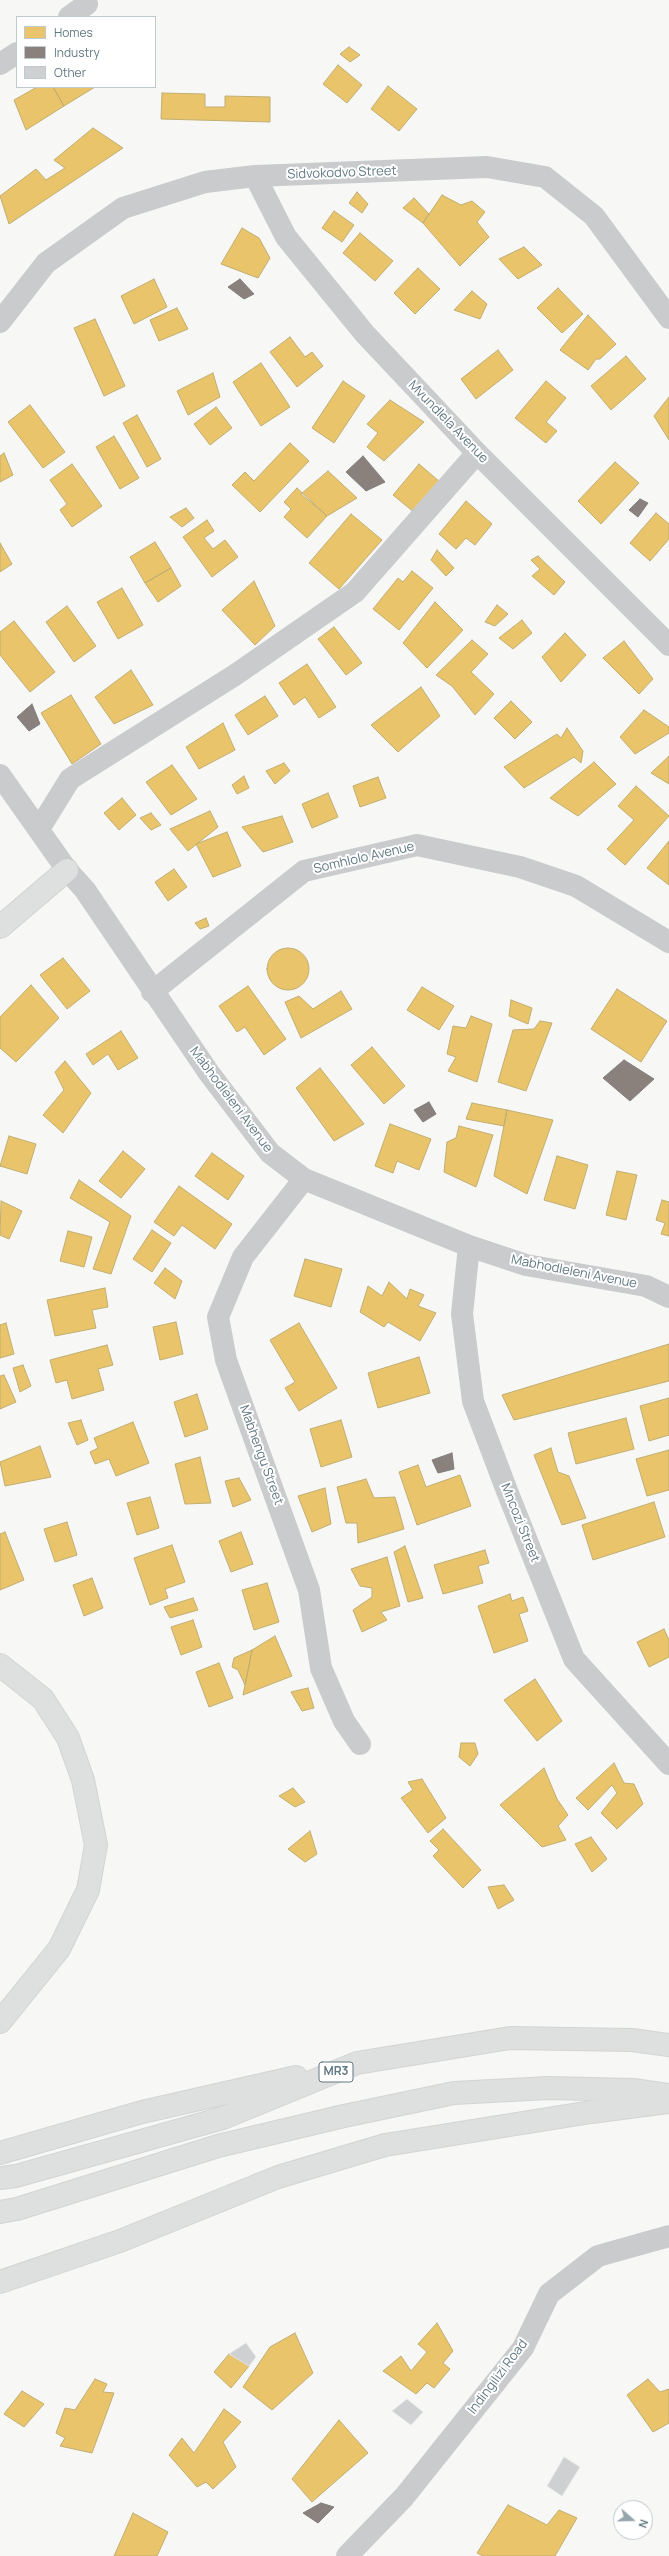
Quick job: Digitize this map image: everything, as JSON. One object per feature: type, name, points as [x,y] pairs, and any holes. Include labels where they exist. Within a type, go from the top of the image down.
[{"type":"main road","points":[[0,927],[68,870]]},
{"type":"main road","points":[[0,1665],[43,1700],[68,1738],[82,1780],[96,1846],[88,1890],[59,1949],[0,2022]]},
{"type":"main road","name":"MR3","points":[[8,2177],[223,2118],[357,2063],[510,2038],[632,2040],[669,2046]]},
{"type":"main road","points":[[0,2153],[142,2112],[357,2063]]},
{"type":"main road","points":[[8,2210],[218,2146],[344,2116],[454,2093],[549,2088],[633,2090],[669,2095]]},
{"type":"main road","points":[[0,2282],[120,2241],[278,2177],[385,2145],[591,2112],[669,2102]]},
{"type":"street","points":[[69,16],[87,4]]},
{"type":"street","points":[[0,64],[16,54]]},
{"type":"street","name":"Sidvokodvo Street","points":[[0,322],[46,263],[123,208],[205,182],[256,176],[487,167],[545,177],[594,216],[669,318]]},
{"type":"street","name":"Mvundlela Avenue","points":[[256,176],[286,238],[365,334],[477,453],[669,645]]},
{"type":"street","points":[[39,829],[70,779],[235,675],[355,592],[477,453]]},
{"type":"street","name":"Mabhodleleni Avenue","points":[[0,775],[68,870],[85,890],[152,992],[209,1073],[270,1153],[304,1179],[469,1246],[526,1265],[646,1286],[669,1297]]},
{"type":"street","name":"Somhlolo Avenue","points":[[152,992],[304,872],[417,845],[520,867],[576,886],[669,942]]},
{"type":"street","name":"Mabhengu Street","points":[[304,1179],[243,1257],[218,1317],[226,1360],[309,1590],[320,1668],[344,1721],[360,1744]]},
{"type":"street","name":"Mncozi Street","points":[[469,1246],[462,1314],[473,1401],[507,1491],[574,1659],[669,1764]]},
{"type":"street","name":"Indingilizi Road","points":[[347,2556],[404,2497],[523,2348],[549,2294],[598,2256],[669,2236]]},
{"type":"building: Homes","points":[[349,47],[360,55],[350,62],[340,54]]},
{"type":"building: Homes","points":[[338,65],[362,85],[347,103],[323,84]]},
{"type":"building: Homes","points":[[388,86],[417,109],[399,131],[371,109]]},
{"type":"building: Homes","points":[[35,88],[54,88],[64,106],[26,130],[14,100]]},
{"type":"building: Homes","points":[[54,88],[93,88],[64,106]]},
{"type":"building: Homes","points":[[162,93],[205,94],[205,107],[225,107],[225,96],[270,97],[270,122],[161,119]]},
{"type":"building: Homes","points":[[93,128],[123,148],[9,224],[0,196],[36,169],[46,180],[65,168],[54,160]]},
{"type":"building: Homes","points":[[357,192],[368,204],[362,213],[349,203]]},
{"type":"building: Homes","points":[[442,195],[461,205],[472,201],[485,212],[477,222],[489,237],[460,266],[423,223]]},
{"type":"building: Homes","points":[[414,198],[429,214],[423,223],[403,208]]},
{"type":"building: Homes","points":[[334,211],[354,225],[342,242],[322,228]]},
{"type":"building: Homes","points":[[242,228],[259,238],[270,258],[258,278],[221,264]]},
{"type":"building: Homes","points":[[360,233],[393,261],[375,281],[343,253]]},
{"type":"building: Homes","points":[[524,247],[542,265],[518,279],[499,259]]},
{"type":"building: Homes","points":[[418,268],[440,289],[415,314],[394,293]]},
{"type":"building: Homes","points":[[154,279],[167,307],[134,324],[121,296]]},
{"type":"building: Homes","points":[[558,288],[583,314],[562,333],[537,308]]},
{"type":"building: Homes","points":[[472,291],[487,304],[480,319],[454,310]]},
{"type":"building: Homes","points":[[177,308],[188,329],[159,341],[150,320]]},
{"type":"building: Homes","points":[[588,315],[616,344],[600,359],[596,359],[588,370],[560,350]]},
{"type":"building: Homes","points":[[95,319],[125,386],[104,396],[74,328]]},
{"type":"building: Homes","points":[[290,337],[305,357],[312,352],[323,366],[297,387],[270,352]]},
{"type":"building: Homes","points":[[498,350],[513,370],[476,399],[461,379]]},
{"type":"building: Homes","points":[[626,356],[646,379],[611,410],[591,386]]},
{"type":"building: Homes","points":[[261,363],[290,407],[261,426],[233,382]]},
{"type":"building: Homes","points":[[213,373],[220,397],[188,415],[177,391]]},
{"type":"building: Homes","points":[[343,381],[365,396],[334,443],[312,428]]},
{"type":"building: Homes","points":[[546,381],[566,398],[546,422],[557,431],[546,443],[515,418]]},
{"type":"building: Homes","points":[[669,397],[669,440],[654,416]]},
{"type":"building: Homes","points":[[390,400],[424,422],[384,461],[367,447],[378,433],[367,424]]},
{"type":"building: Homes","points":[[30,405],[65,452],[43,468],[8,422]]},
{"type":"building: Homes","points":[[216,407],[232,428],[210,445],[194,424]]},
{"type":"building: Homes","points":[[137,415],[161,459],[147,467],[123,423]]},
{"type":"building: Homes","points":[[114,436],[139,478],[120,489],[96,447]]},
{"type":"building: Homes","points":[[290,443],[309,461],[260,512],[232,485],[245,472],[254,481]]},
{"type":"building: Homes","points":[[4,453],[13,475],[0,482],[0,456]]},
{"type":"building: Homes","points":[[615,462],[639,483],[601,524],[578,501]]},
{"type":"building: Homes","points":[[72,464],[102,506],[72,527],[60,510],[67,504],[50,480]]},
{"type":"building: Homes","points":[[419,464],[440,482],[415,513],[393,495]]},
{"type":"building: Homes","points":[[328,471],[357,498],[327,516],[301,494]]},
{"type":"building: Homes","points":[[297,488],[327,516],[307,538],[284,517],[291,509],[284,502]]},
{"type":"building: Homes","points":[[466,501],[492,524],[475,545],[466,538],[456,549],[439,534]]},
{"type":"building: Homes","points":[[186,508],[194,518],[182,527],[170,517]]},
{"type":"building: Homes","points":[[656,513],[669,524],[669,539],[650,561],[630,543]]},
{"type":"building: Homes","points":[[351,514],[382,540],[339,589],[309,563]]},
{"type":"building: Homes","points":[[207,520],[214,531],[204,538],[213,549],[225,540],[238,557],[212,577],[183,537]]},
{"type":"building: Homes","points":[[155,542],[171,568],[145,583],[130,557]]},
{"type":"building: Homes","points":[[0,543],[12,564],[0,572]]},
{"type":"building: Homes","points":[[437,550],[454,568],[446,576],[431,560]]},
{"type":"building: Homes","points":[[538,556],[565,582],[554,595],[532,576],[540,569],[531,560]]},
{"type":"building: Homes","points":[[171,568],[181,586],[158,602],[145,583]]},
{"type":"building: Homes","points":[[412,571],[433,588],[399,630],[373,609],[398,578],[403,582]]},
{"type":"building: Homes","points":[[254,581],[275,626],[255,645],[222,610]]},
{"type":"building: Homes","points":[[122,588],[143,625],[118,639],[97,602]]},
{"type":"building: Homes","points":[[435,602],[463,630],[427,668],[403,643]]},
{"type":"building: Homes","points":[[497,605],[508,614],[495,626],[485,622]]},
{"type":"building: Homes","points":[[67,606],[96,646],[74,662],[46,622]]},
{"type":"building: Homes","points":[[522,620],[532,633],[513,649],[499,638]]},
{"type":"building: Homes","points":[[14,621],[55,672],[30,692],[0,655],[0,632]]},
{"type":"building: Homes","points":[[334,627],[362,663],[346,675],[318,639]]},
{"type":"building: Homes","points":[[565,633],[586,655],[561,682],[542,657]]},
{"type":"building: Homes","points":[[472,640],[488,654],[471,672],[494,694],[475,715],[452,686],[436,675]]},
{"type":"building: Homes","points":[[624,641],[653,679],[639,694],[603,658]]},
{"type":"building: Homes","points":[[307,664],[336,707],[319,718],[305,697],[294,705],[279,683]]},
{"type":"building: Homes","points":[[131,670],[153,705],[114,724],[95,697]]},
{"type":"building: Homes","points":[[421,687],[440,716],[398,752],[371,725]]},
{"type":"building: Homes","points":[[71,695],[101,744],[72,764],[41,713]]},
{"type":"building: Homes","points":[[265,696],[278,716],[248,735],[235,715]]},
{"type":"building: Homes","points":[[511,701],[532,722],[515,739],[494,718]]},
{"type":"building: Homes","points":[[644,710],[669,727],[669,733],[635,754],[620,737]]},
{"type":"building: Homes","points":[[223,723],[235,750],[199,769],[186,747]]},
{"type":"building: Homes","points":[[567,728],[583,751],[581,763],[574,757],[524,788],[504,767],[557,734],[561,738]]},
{"type":"building: Homes","points":[[669,756],[669,784],[651,773]]},
{"type":"building: Homes","points":[[594,762],[616,784],[578,816],[550,798]]},
{"type":"building: Homes","points":[[284,763],[290,771],[275,784],[266,771]]},
{"type":"building: Homes","points":[[172,765],[197,799],[171,815],[146,782]]},
{"type":"building: Homes","points":[[244,776],[249,788],[237,794],[232,785]]},
{"type":"building: Homes","points":[[378,777],[386,798],[360,807],[353,786]]},
{"type":"building: Homes","points":[[636,786],[669,816],[625,865],[607,849],[634,820],[618,806]]},
{"type":"building: Homes","points":[[328,793],[338,817],[312,828],[302,804]]},
{"type":"building: Homes","points":[[122,798],[136,815],[119,830],[104,813]]},
{"type":"building: Homes","points":[[210,811],[218,827],[188,851],[170,829]]},
{"type":"building: Homes","points":[[151,813],[161,825],[151,830],[140,818]]},
{"type":"building: Homes","points":[[282,816],[293,842],[263,852],[242,827]]},
{"type":"building: Homes","points":[[227,832],[241,866],[213,877],[196,844]]},
{"type":"building: Homes","points":[[669,841],[669,885],[647,868]]},
{"type":"building: Homes","points":[[174,869],[187,887],[168,901],[155,882]]},
{"type":"building: Homes","points":[[206,918],[209,926],[200,929],[195,923]]},
{"type":"building: Homes","points":[[284,948],[292,948],[300,951],[306,957],[309,969],[306,981],[300,987],[292,990],[284,990],[276,987],[270,981],[267,973],[267,965],[270,957],[276,951]]},
{"type":"building: Homes","points":[[63,958],[90,991],[67,1009],[40,975]]},
{"type":"building: Homes","points":[[31,985],[59,1018],[16,1062],[0,1048],[0,1017]]},
{"type":"building: Homes","points":[[248,986],[286,1039],[264,1055],[245,1027],[237,1032],[219,1006]]},
{"type":"building: Homes","points":[[422,987],[454,1006],[439,1030],[407,1010]]},
{"type":"building: Homes","points":[[617,989],[667,1021],[641,1062],[591,1029]]},
{"type":"building: Homes","points":[[341,991],[352,1009],[301,1038],[285,1002],[299,996],[313,1009]]},
{"type":"building: Homes","points":[[511,1000],[532,1008],[528,1024],[509,1016]]},
{"type":"building: Homes","points":[[471,1016],[492,1024],[477,1082],[448,1071],[456,1057],[447,1054],[453,1026],[466,1028]]},
{"type":"building: Homes","points":[[540,1021],[552,1023],[526,1091],[498,1082],[513,1030],[534,1029]]},
{"type":"building: Homes","points":[[121,1031],[138,1058],[118,1070],[108,1054],[93,1065],[86,1054]]},
{"type":"building: Homes","points":[[372,1047],[405,1086],[384,1104],[351,1065]]},
{"type":"building: Homes","points":[[65,1061],[91,1093],[63,1133],[43,1115],[64,1090],[55,1072]]},
{"type":"building: Homes","points":[[320,1068],[364,1124],[334,1141],[296,1088]]},
{"type":"building: Homes","points":[[472,1103],[507,1110],[504,1126],[466,1119]]},
{"type":"building: Homes","points":[[507,1110],[553,1120],[527,1194],[494,1176]]},
{"type":"building: Homes","points":[[390,1124],[431,1139],[419,1170],[397,1161],[393,1173],[375,1166]]},
{"type":"building: Homes","points":[[459,1126],[493,1135],[476,1187],[444,1172],[447,1142],[456,1138]]},
{"type":"building: Homes","points":[[9,1136],[36,1144],[27,1174],[0,1166]]},
{"type":"building: Homes","points":[[123,1151],[145,1169],[121,1198],[99,1181]]},
{"type":"building: Homes","points":[[212,1153],[244,1176],[228,1200],[195,1176]]},
{"type":"building: Homes","points":[[557,1156],[588,1165],[575,1209],[544,1200]]},
{"type":"building: Homes","points":[[617,1171],[637,1175],[626,1220],[606,1215]]},
{"type":"building: Homes","points":[[79,1180],[131,1216],[111,1274],[93,1269],[110,1222],[70,1198]]},
{"type":"building: Homes","points":[[179,1186],[232,1224],[215,1249],[182,1225],[174,1236],[154,1222]]},
{"type":"building: Homes","points":[[662,1200],[669,1202],[669,1236],[661,1234],[665,1223],[656,1220]]},
{"type":"building: Homes","points":[[1,1201],[22,1211],[9,1239],[0,1235]]},
{"type":"building: Homes","points":[[152,1230],[171,1243],[152,1272],[133,1259]]},
{"type":"building: Homes","points":[[68,1231],[92,1237],[84,1267],[60,1261]]},
{"type":"building: Homes","points":[[305,1259],[342,1269],[331,1307],[294,1296]]},
{"type":"building: Homes","points":[[165,1268],[182,1281],[175,1299],[154,1283]]},
{"type":"building: Homes","points":[[389,1282],[407,1299],[410,1289],[424,1295],[418,1306],[436,1313],[420,1341],[388,1322],[384,1327],[360,1312],[368,1286],[382,1296]]},
{"type":"building: Homes","points":[[105,1288],[108,1307],[92,1310],[96,1328],[55,1336],[47,1300]]},
{"type":"building: Homes","points":[[176,1322],[183,1354],[160,1360],[153,1327]]},
{"type":"building: Homes","points":[[6,1323],[14,1354],[0,1358],[0,1325]]},
{"type":"building: Homes","points":[[299,1323],[337,1388],[299,1411],[285,1388],[295,1382],[270,1340]]},
{"type":"building: Homes","points":[[669,1344],[669,1381],[514,1420],[502,1395]]},
{"type":"building: Homes","points":[[107,1345],[113,1365],[98,1369],[104,1390],[72,1399],[67,1380],[56,1383],[50,1360]]},
{"type":"building: Homes","points":[[419,1357],[430,1393],[378,1408],[368,1373]]},
{"type":"building: Homes","points":[[23,1365],[31,1386],[20,1392],[13,1368]]},
{"type":"building: Homes","points":[[4,1375],[16,1402],[0,1409],[0,1376]]},
{"type":"building: Homes","points":[[197,1394],[208,1429],[185,1437],[174,1402]]},
{"type":"building: Homes","points":[[669,1398],[669,1435],[649,1441],[640,1406]]},
{"type":"building: Homes","points":[[626,1418],[634,1449],[576,1464],[568,1433]]},
{"type":"building: Homes","points":[[81,1420],[88,1440],[77,1445],[68,1423]]},
{"type":"building: Homes","points":[[341,1420],[352,1457],[321,1467],[310,1429]]},
{"type":"building: Homes","points":[[133,1422],[149,1463],[116,1476],[109,1459],[95,1464],[90,1452],[98,1448],[94,1438]]},
{"type":"building: Homes","points":[[40,1446],[51,1477],[5,1486],[0,1462]]},
{"type":"building: Homes","points":[[551,1448],[558,1472],[569,1476],[586,1518],[562,1525],[534,1455]]},
{"type":"building: Homes","points":[[669,1450],[669,1490],[647,1496],[636,1459]]},
{"type":"building: Homes","points":[[200,1457],[211,1503],[185,1504],[175,1464]]},
{"type":"building: Homes","points":[[418,1465],[426,1487],[460,1475],[471,1506],[417,1525],[399,1472]]},
{"type":"building: Homes","points":[[239,1478],[251,1500],[233,1507],[225,1481]]},
{"type":"building: Homes","points":[[366,1479],[374,1498],[395,1497],[404,1529],[358,1543],[357,1523],[346,1523],[337,1487]]},
{"type":"building: Homes","points":[[325,1488],[331,1524],[312,1532],[298,1496]]},
{"type":"building: Homes","points":[[150,1497],[159,1528],[137,1535],[127,1503]]},
{"type":"building: Homes","points":[[654,1502],[665,1537],[593,1560],[582,1525]]},
{"type":"building: Homes","points":[[67,1522],[77,1555],[55,1562],[44,1529]]},
{"type":"building: Homes","points":[[5,1532],[24,1580],[0,1590],[0,1534]]},
{"type":"building: Homes","points":[[241,1532],[253,1564],[231,1572],[219,1541]]},
{"type":"building: Homes","points":[[172,1545],[185,1582],[165,1589],[168,1598],[150,1605],[134,1558]]},
{"type":"building: Homes","points":[[405,1546],[423,1598],[408,1602],[394,1552]]},
{"type":"building: Homes","points":[[485,1550],[489,1563],[478,1566],[483,1583],[443,1594],[434,1565]]},
{"type":"building: Homes","points":[[387,1557],[400,1606],[381,1612],[387,1620],[362,1632],[353,1610],[372,1597],[372,1588],[360,1586],[351,1569]]},
{"type":"building: Homes","points":[[92,1578],[103,1608],[84,1616],[73,1585]]},
{"type":"building: Homes","points":[[267,1583],[279,1622],[254,1630],[242,1590]]},
{"type":"building: Homes","points":[[510,1594],[512,1601],[523,1597],[528,1611],[519,1614],[528,1641],[494,1653],[478,1606]]},
{"type":"building: Homes","points":[[193,1598],[198,1610],[170,1618],[164,1607]]},
{"type":"building: Homes","points":[[193,1620],[202,1647],[181,1655],[171,1627]]},
{"type":"building: Homes","points":[[664,1629],[669,1640],[669,1657],[649,1667],[637,1642]]},
{"type":"building: Homes","points":[[275,1636],[292,1676],[243,1695],[252,1650]]},
{"type":"building: Homes","points":[[252,1650],[245,1685],[238,1670],[232,1667],[234,1658]]},
{"type":"building: Homes","points":[[219,1663],[233,1698],[209,1707],[196,1672]]},
{"type":"building: Homes","points":[[535,1679],[562,1721],[537,1741],[504,1700]]},
{"type":"building: Homes","points":[[308,1688],[314,1708],[302,1711],[291,1692]]},
{"type":"building: Homes","points":[[461,1743],[475,1743],[478,1754],[470,1766],[459,1757]]},
{"type":"building: Homes","points":[[614,1763],[624,1783],[634,1784],[643,1804],[617,1829],[601,1813],[617,1793],[612,1785],[588,1810],[576,1798]]},
{"type":"building: Homes","points":[[544,1768],[557,1799],[568,1815],[558,1826],[566,1840],[542,1847],[500,1805]]},
{"type":"building: Homes","points":[[422,1779],[446,1818],[428,1833],[401,1798],[413,1790],[408,1782]]},
{"type":"building: Homes","points":[[293,1788],[305,1802],[295,1807],[279,1796]]},
{"type":"building: Homes","points":[[443,1829],[481,1870],[463,1888],[433,1856],[439,1850],[430,1841]]},
{"type":"building: Homes","points":[[310,1831],[317,1854],[305,1862],[288,1849]]},
{"type":"building: Homes","points":[[591,1837],[607,1859],[592,1872],[575,1844]]},
{"type":"building: Homes","points":[[504,1885],[514,1900],[498,1909],[488,1887]]},
{"type":"building: Homes","points":[[437,2323],[453,2351],[443,2363],[450,2369],[434,2388],[427,2383],[416,2394],[383,2371],[401,2356],[411,2371],[427,2352],[418,2344]]},
{"type":"building: Homes","points":[[295,2333],[313,2373],[272,2410],[243,2387],[270,2347]]},
{"type":"building: Homes","points":[[229,2354],[249,2366],[231,2388],[214,2372]]},
{"type":"building: Homes","points":[[95,2379],[107,2384],[103,2392],[114,2393],[92,2453],[60,2446],[65,2438],[56,2433],[65,2408],[75,2410]]},
{"type":"building: Homes","points":[[648,2379],[660,2392],[669,2389],[669,2423],[653,2432],[627,2395]]},
{"type":"building: Homes","points":[[22,2391],[44,2404],[24,2427],[4,2414]]},
{"type":"building: Homes","points":[[224,2409],[241,2422],[223,2442],[236,2467],[213,2489],[206,2482],[197,2487],[169,2455],[182,2438],[194,2453]]},
{"type":"building: Homes","points":[[339,2420],[368,2453],[312,2502],[292,2479]]},
{"type":"building: Homes","points":[[508,2505],[547,2525],[559,2510],[577,2518],[555,2556],[483,2556],[477,2553]]},
{"type":"building: Homes","points":[[133,2513],[168,2532],[157,2556],[114,2556]]},
{"type":"building: Industry","points":[[240,279],[254,294],[244,299],[228,287]]},
{"type":"building: Industry","points":[[363,456],[385,482],[366,491],[346,472]]},
{"type":"building: Industry","points":[[640,499],[648,503],[638,517],[629,510]]},
{"type":"building: Industry","points":[[32,704],[40,724],[29,731],[17,717]]},
{"type":"building: Industry","points":[[624,1060],[654,1079],[630,1101],[603,1078]]},
{"type":"building: Industry","points":[[429,1102],[436,1114],[423,1122],[414,1110]]},
{"type":"building: Industry","points":[[452,1453],[454,1469],[438,1473],[432,1460]]},
{"type":"building: Industry","points":[[321,2503],[334,2507],[318,2523],[303,2513]]},
{"type":"building: Other","points":[[246,2343],[256,2357],[249,2366],[229,2354]]},
{"type":"building: Other","points":[[407,2399],[423,2412],[411,2425],[392,2411]]},
{"type":"building: Other","points":[[564,2457],[580,2467],[562,2496],[547,2486]]}]
